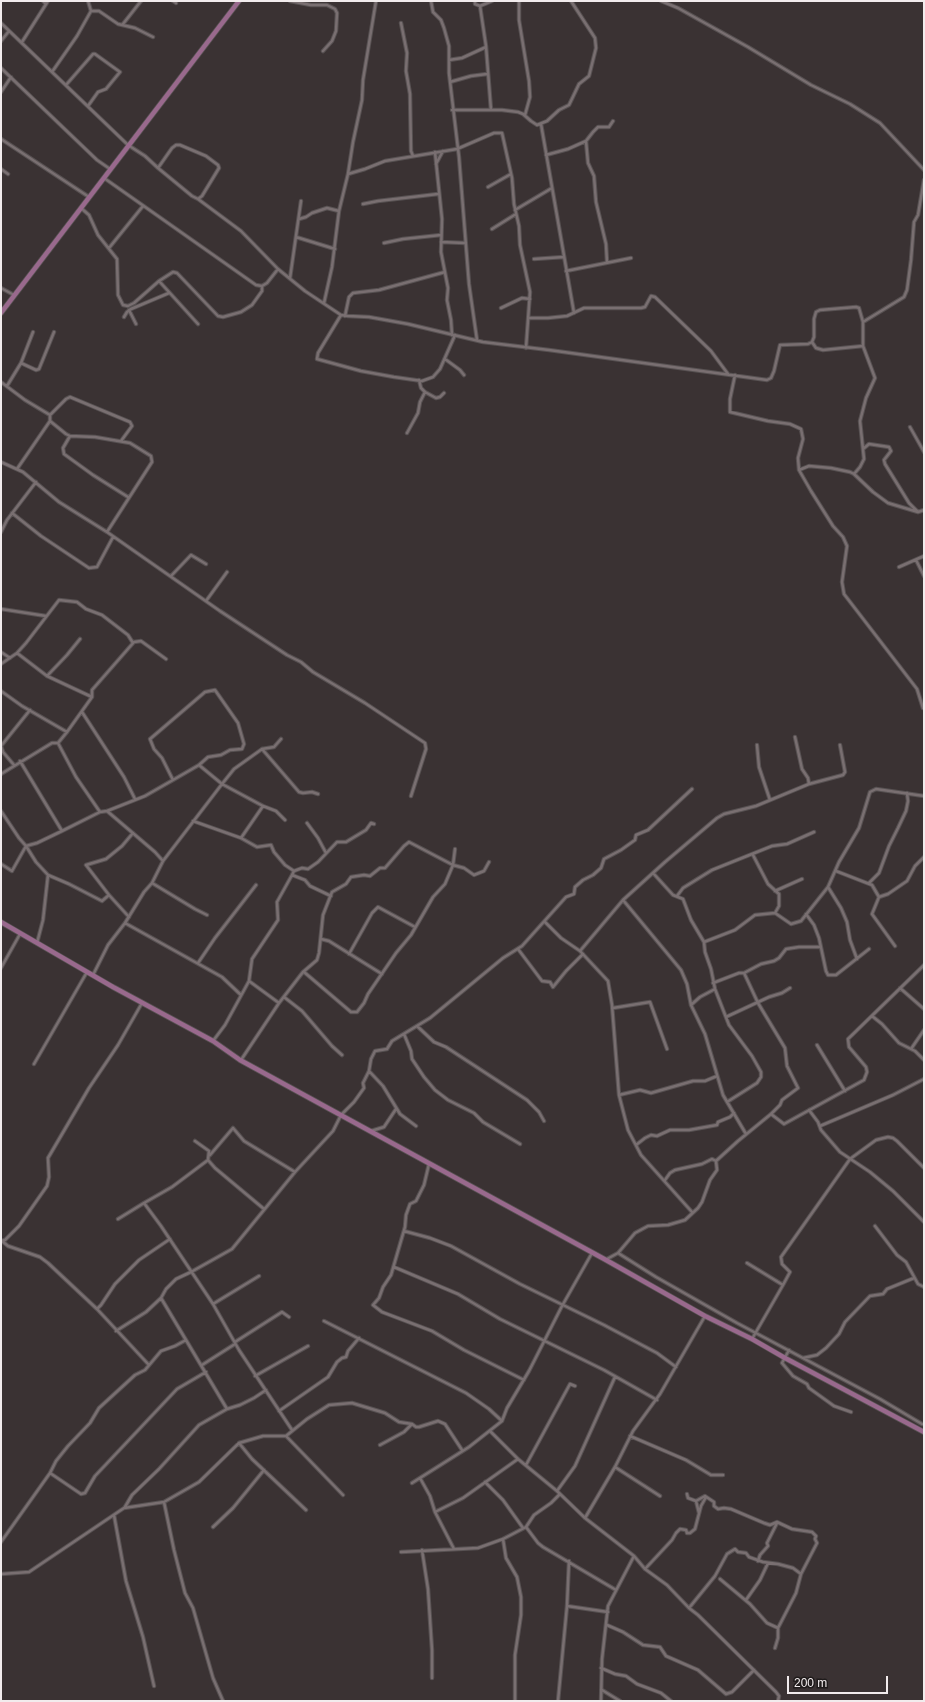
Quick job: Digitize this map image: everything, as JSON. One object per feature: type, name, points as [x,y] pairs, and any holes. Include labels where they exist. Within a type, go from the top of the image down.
[{"type":"main road","points":[[1,313],[239,1]]},
{"type":"main road","points":[[1,922],[92,975],[212,1041],[240,1060],[606,1260],[705,1316],[752,1339],[924,1432]]},
{"type":"street","points":[[22,42],[47,2],[43,1]]},
{"type":"street","points":[[52,72],[78,36],[91,11],[88,1]]},
{"type":"street","points":[[123,25],[141,1]]},
{"type":"street","points":[[290,1],[298,4],[327,5],[335,9],[337,13],[336,31],[332,41],[323,51]]},
{"type":"street","points":[[324,303],[329,285],[335,249],[339,211],[348,174],[362,100],[363,80],[376,1]]},
{"type":"street","points":[[431,1],[432,9],[441,20],[449,46],[452,110],[465,243],[477,340]]},
{"type":"street","points":[[474,1],[475,4],[480,6],[492,1]]},
{"type":"street","points":[[519,1],[519,20],[529,81],[530,97],[524,115]]},
{"type":"street","points":[[452,110],[491,110],[513,112],[524,115],[534,124],[540,124],[548,121],[559,110],[570,104],[579,84],[589,76],[595,56],[595,38],[571,1]]},
{"type":"street","points":[[660,1],[678,8],[748,46],[811,85],[850,104],[880,123],[924,170]]},
{"type":"street","points":[[480,6],[486,46],[491,110]]},
{"type":"street","points":[[91,11],[99,11],[111,20],[139,29],[153,37]]},
{"type":"street","points":[[1,23],[128,145],[241,231],[278,269],[305,291],[345,316],[373,317],[477,340],[526,348],[767,380],[771,378],[774,371],[780,345],[808,344],[812,342],[814,338],[814,314],[820,310],[859,308],[863,322],[863,346],[875,378],[866,398],[860,421],[864,460],[854,474]]},
{"type":"street","points":[[401,23],[407,53],[406,71],[410,94],[411,151],[413,156]]},
{"type":"street","points":[[1,41],[9,30]]},
{"type":"street","points":[[449,60],[462,58],[486,46]]},
{"type":"street","points":[[66,85],[93,54],[120,72],[106,89],[98,92],[88,106]]},
{"type":"street","points":[[1,68],[97,160],[110,169]]},
{"type":"street","points":[[450,82],[471,76],[487,74]]},
{"type":"street","points":[[1,92],[11,77]]},
{"type":"street","points":[[546,155],[586,141],[592,132],[598,127],[609,127],[613,121]]},
{"type":"street","points":[[540,124],[574,314]]},
{"type":"street","points":[[348,174],[385,161],[457,149],[494,133],[502,133],[511,174],[516,212],[520,226],[520,245],[530,299],[526,348]]},
{"type":"street","points":[[1,139],[90,197]]},
{"type":"street","points":[[586,141],[588,163],[594,176],[596,202],[606,244],[607,262]]},
{"type":"street","points":[[158,168],[176,145],[180,145],[212,160],[218,165],[218,172],[202,196],[198,198]]},
{"type":"street","points":[[436,165],[444,151]]},
{"type":"street","points":[[341,314],[318,353],[318,360],[344,365],[365,372],[418,380],[426,380],[436,375],[445,359],[453,335],[447,300],[448,288],[441,242],[442,219],[434,152]]},
{"type":"street","points":[[1,169],[8,174]]},
{"type":"street","points":[[488,187],[511,174]]},
{"type":"street","points":[[104,178],[256,285],[262,286],[267,283],[278,269]]},
{"type":"street","points":[[863,322],[904,297],[907,290],[912,260],[914,222],[918,215],[924,180]]},
{"type":"street","points":[[492,229],[552,188]]},
{"type":"street","points":[[363,204],[438,194]]},
{"type":"street","points":[[290,278],[301,201]]},
{"type":"street","points":[[109,248],[143,206]]},
{"type":"street","points":[[81,208],[89,215],[98,235],[117,259],[118,294],[123,305],[128,306],[134,303],[170,273],[177,272],[218,316],[223,317],[241,312],[252,305],[262,291],[262,286]]},
{"type":"street","points":[[299,219],[327,208],[339,211]]},
{"type":"street","points":[[384,243],[403,239],[442,235]]},
{"type":"street","points":[[296,237],[335,249]]},
{"type":"street","points":[[441,242],[465,243]]},
{"type":"street","points":[[534,259],[564,257]]},
{"type":"street","points":[[566,271],[630,258]]},
{"type":"street","points":[[345,316],[349,297],[353,293],[379,290],[445,272]]},
{"type":"street","points":[[159,281],[198,324]]},
{"type":"street","points":[[1,288],[15,296]]},
{"type":"street","points":[[124,317],[129,310],[169,293]]},
{"type":"street","points":[[529,318],[567,316],[584,308],[641,308],[645,307],[651,296],[655,297],[711,351],[728,374]]},
{"type":"street","points":[[501,308],[522,298],[530,299]]},
{"type":"street","points":[[129,310],[136,324]]},
{"type":"street","points":[[7,386],[21,363],[33,332]]},
{"type":"street","points":[[21,363],[36,370],[39,369],[54,332]]},
{"type":"street","points":[[812,342],[816,348],[823,350],[863,346]]},
{"type":"street","points":[[445,359],[460,370],[464,375]]},
{"type":"street","points":[[735,375],[730,399],[730,412],[768,421],[790,424],[801,429],[804,439],[798,458],[799,470],[810,491],[833,526],[843,537],[847,546],[842,582],[844,594],[916,689],[923,708]]},
{"type":"street","points":[[418,380],[421,388],[436,398],[440,397],[444,393]]},
{"type":"street","points":[[1,382],[25,400],[50,415]]},
{"type":"street","points":[[407,433],[418,413],[420,402],[425,392]]},
{"type":"street","points":[[17,469],[50,421],[50,415],[70,397],[130,422],[132,426],[122,441]]},
{"type":"street","points":[[50,421],[70,436],[85,436],[122,441],[138,446],[152,458],[152,462],[128,497],[107,532]]},
{"type":"street","points":[[910,427],[924,452]]},
{"type":"street","points":[[70,436],[63,448],[64,454],[93,475],[128,497]]},
{"type":"street","points":[[863,449],[869,444],[889,447],[891,451],[884,460],[885,464],[909,503],[918,512]]},
{"type":"street","points":[[1,462],[17,469],[36,482],[59,502],[107,532],[287,656],[301,662],[313,672],[365,703],[422,741],[426,746],[426,749],[411,796]]},
{"type":"street","points":[[799,470],[809,466],[831,468],[854,474],[873,492],[888,503],[918,512],[924,510]]},
{"type":"street","points":[[1,532],[12,514],[36,482]]},
{"type":"street","points":[[12,514],[41,536],[89,568],[96,567],[113,537]]},
{"type":"street","points":[[171,576],[190,555],[206,564]]},
{"type":"street","points":[[899,567],[924,556]]},
{"type":"street","points":[[916,560],[924,576]]},
{"type":"street","points":[[206,601],[227,572]]},
{"type":"street","points":[[1,664],[17,653],[58,600],[77,602],[116,624],[128,635],[133,644]]},
{"type":"street","points":[[1,609],[46,616]]},
{"type":"street","points":[[47,676],[80,639]]},
{"type":"street","points":[[58,743],[92,697],[92,690],[136,640],[141,641],[166,659]]},
{"type":"street","points":[[1,652],[10,658]]},
{"type":"street","points":[[17,653],[47,676],[92,697]]},
{"type":"street","points":[[1,864],[12,871],[26,846],[37,843],[100,812],[107,811],[145,796],[173,780],[199,765],[208,757],[221,755],[230,750],[241,750],[244,747],[243,737],[238,723],[214,690],[205,692],[150,739],[154,749],[162,758],[173,780]]},
{"type":"street","points":[[1,691],[67,732]]},
{"type":"street","points":[[14,765],[3,752],[1,746],[30,710]]},
{"type":"street","points":[[82,712],[124,777],[135,799]]},
{"type":"street","points":[[795,737],[802,769],[808,778],[809,784]]},
{"type":"street","points":[[92,975],[108,945],[125,923],[144,892],[152,883],[163,861],[234,769],[262,749],[274,747],[281,739]]},
{"type":"street","points":[[1,774],[20,761],[36,754],[52,743],[58,743]]},
{"type":"street","points":[[58,743],[76,777],[100,812]]},
{"type":"street","points":[[757,745],[759,767],[770,800]]},
{"type":"street","points":[[580,951],[623,900],[717,818],[724,814],[743,810],[809,784],[843,775],[845,772],[840,745]]},
{"type":"street","points":[[262,749],[299,792],[312,792],[318,794]]},
{"type":"street","points":[[20,761],[62,831]]},
{"type":"street","points":[[199,765],[222,784],[263,806],[276,811],[285,820]]},
{"type":"street","points":[[116,1331],[139,1318],[161,1298],[166,1289],[176,1279],[232,1249],[295,1172],[333,1131],[341,1115],[354,1102],[364,1088],[363,1083],[369,1071],[371,1059],[375,1051],[387,1049],[392,1041],[444,1008],[495,964],[518,948],[545,922],[548,916],[566,897],[574,894],[575,887],[601,868],[604,859],[621,850],[635,840],[636,835],[648,830],[692,789]]},
{"type":"street","points":[[704,942],[735,930],[756,915],[775,913],[791,924],[801,921],[828,887],[839,862],[859,828],[870,792],[876,790],[924,796]]},
{"type":"street","points":[[869,883],[879,873],[889,846],[906,811],[908,801],[907,793]]},
{"type":"street","points":[[241,838],[263,806]]},
{"type":"street","points":[[1,811],[36,862],[48,875],[102,901],[109,895]]},
{"type":"street","points":[[107,811],[155,852],[163,861]]},
{"type":"street","points":[[193,821],[241,838],[257,847],[271,845],[274,852],[285,865],[294,871]]},
{"type":"street","points":[[307,823],[318,838],[326,853]]},
{"type":"street","points":[[212,1041],[225,1025],[240,994],[249,981],[252,959],[278,920],[277,902],[294,871],[302,868],[308,869],[318,862],[337,842],[346,842],[366,830],[371,823],[374,824]]},
{"type":"street","points":[[677,896],[683,888],[712,870],[740,858],[753,855],[765,848],[787,844],[814,832]]},
{"type":"street","points":[[128,917],[86,865],[106,859],[122,846],[133,833]]},
{"type":"street","points":[[240,1060],[279,1003],[304,972],[317,960],[323,915],[332,892],[346,884],[351,877],[364,875],[370,876],[380,868],[385,868],[409,842],[453,865],[464,868],[474,875],[484,871],[489,862]]},
{"type":"street","points":[[304,972],[354,1013],[357,1012],[401,945],[411,935],[433,897],[445,884],[453,865],[455,849]]},
{"type":"street","points":[[753,855],[768,884],[779,894],[779,906],[775,913]]},
{"type":"street","points":[[879,897],[888,894],[907,880],[915,866],[924,857]]},
{"type":"street","points":[[836,871],[869,883],[879,894],[872,914],[895,946]]},
{"type":"street","points":[[653,873],[670,892],[683,900],[691,920],[704,942],[713,983],[730,1028],[754,1060],[761,1074],[761,1079],[758,1083],[727,1102]]},
{"type":"street","points":[[37,943],[43,920],[48,875]]},
{"type":"street","points":[[292,875],[305,880],[310,886],[331,896]]},
{"type":"street","points":[[775,890],[802,879]]},
{"type":"street","points":[[152,883],[195,909],[208,915]]},
{"type":"street","points":[[198,963],[215,938],[256,885]]},
{"type":"street","points":[[828,887],[841,908],[847,922],[850,940],[857,959]]},
{"type":"street","points":[[623,900],[681,970],[687,984],[691,1005],[705,1034],[717,1076],[727,1102],[746,1134]]},
{"type":"street","points":[[349,954],[372,913],[378,907],[415,927]]},
{"type":"street","points":[[806,914],[814,925],[828,975],[836,975],[869,949]]},
{"type":"street","points":[[545,922],[561,938],[580,951],[608,981],[612,1008],[619,1095],[626,1126],[642,1155],[692,1212]]},
{"type":"street","points":[[125,923],[222,977],[240,994]]},
{"type":"street","points":[[1,968],[20,934]]},
{"type":"street","points":[[321,939],[329,941],[382,974]]},
{"type":"street","points":[[713,983],[739,973],[744,973],[761,964],[774,961],[779,958],[786,949],[799,947],[821,947]]},
{"type":"street","points":[[518,948],[542,981],[550,982],[554,987],[566,971],[583,954]]},
{"type":"street","points":[[771,1114],[784,1124],[864,1080],[866,1076],[866,1067],[849,1047],[847,1043],[848,1039],[924,965]]},
{"type":"street","points":[[34,1064],[87,972]]},
{"type":"street","points":[[716,1161],[771,1114],[780,1105],[782,1100],[798,1088],[787,1066],[785,1048],[758,1003],[744,973]]},
{"type":"street","points":[[249,981],[279,1003]]},
{"type":"street","points":[[726,1017],[769,997],[782,993],[790,988]]},
{"type":"street","points":[[900,988],[924,1009]]},
{"type":"street","points":[[691,1005],[700,997],[715,989]]},
{"type":"street","points":[[284,997],[302,1011],[332,1046],[342,1055]]},
{"type":"street","points":[[612,1008],[650,1002],[667,1049]]},
{"type":"street","points":[[142,1003],[118,1045],[89,1088],[48,1158],[49,1177],[47,1186],[19,1226],[5,1240],[2,1241],[8,1246],[40,1257],[48,1263],[97,1309],[149,1366]]},
{"type":"street","points":[[872,1016],[882,1024],[899,1043],[906,1048],[911,1049],[924,1060]]},
{"type":"street","points":[[417,1026],[434,1042],[446,1048],[521,1096],[534,1106],[544,1121]]},
{"type":"street","points":[[911,1049],[924,1030]]},
{"type":"street","points":[[404,1034],[412,1059],[435,1090],[448,1100],[474,1113],[484,1122],[520,1144]]},
{"type":"street","points":[[816,1045],[845,1091]]},
{"type":"street","points":[[369,1071],[383,1086],[396,1109],[416,1126]]},
{"type":"street","points":[[619,1095],[640,1090],[651,1093],[693,1081],[705,1081],[717,1076]]},
{"type":"street","points":[[820,1126],[893,1095],[924,1079]]},
{"type":"street","points":[[371,1131],[384,1127],[396,1109]]},
{"type":"street","points":[[808,1110],[830,1142],[845,1156],[893,1191],[924,1222]]},
{"type":"street","points":[[636,1145],[645,1138],[657,1136],[670,1130],[689,1130],[717,1125],[718,1122],[730,1117],[734,1113]]},
{"type":"street","points":[[118,1219],[172,1187],[208,1160],[210,1155],[233,1128],[244,1141],[295,1172]]},
{"type":"street","points":[[752,1339],[790,1272],[782,1264],[781,1256],[850,1159],[876,1140],[888,1137],[897,1141],[924,1168]]},
{"type":"street","points":[[195,1141],[209,1151],[210,1155]]},
{"type":"street","points":[[665,1180],[670,1173],[675,1170],[702,1164],[712,1159],[716,1161]]},
{"type":"street","points":[[208,1160],[227,1180],[264,1209]]},
{"type":"street","points":[[606,1260],[618,1253],[635,1233],[648,1226],[668,1225],[685,1220],[698,1208],[702,1202],[710,1180],[717,1170],[716,1161]]},
{"type":"street","points":[[429,1164],[424,1185],[416,1201],[410,1204],[394,1266],[379,1298],[373,1305],[382,1312],[432,1331],[524,1380]]},
{"type":"street","points":[[144,1203],[213,1304],[255,1376],[292,1430]]},
{"type":"street","points":[[875,1226],[897,1255],[906,1262],[914,1278],[920,1286],[924,1288]]},
{"type":"street","points":[[404,1231],[430,1238],[451,1246],[562,1306],[604,1325],[676,1367]]},
{"type":"street","points":[[97,1309],[115,1284],[139,1260],[170,1239]]},
{"type":"street","points":[[412,1483],[490,1431],[502,1421],[507,1408],[524,1380],[562,1306],[592,1253]]},
{"type":"street","points":[[618,1253],[656,1277],[922,1424]]},
{"type":"street","points":[[746,1263],[783,1286]]},
{"type":"street","points":[[394,1266],[458,1294],[500,1319],[544,1340],[656,1400]]},
{"type":"street","points":[[213,1304],[259,1276]]},
{"type":"street","points":[[803,1358],[817,1355],[826,1348],[839,1334],[845,1322],[870,1296],[883,1294],[892,1287],[914,1278]]},
{"type":"street","points":[[161,1298],[228,1408]]},
{"type":"street","points":[[202,1366],[282,1312],[289,1317]]},
{"type":"street","points":[[585,1518],[615,1467],[630,1436],[656,1400],[705,1316]]},
{"type":"street","points":[[324,1321],[466,1393],[489,1409],[502,1421]]},
{"type":"street","points":[[279,1411],[328,1377],[337,1362],[346,1357],[348,1351],[359,1338]]},
{"type":"street","points":[[1,1542],[50,1473],[56,1461],[90,1423],[99,1408],[149,1366],[161,1351],[186,1340]]},
{"type":"street","points":[[255,1376],[308,1346]]},
{"type":"street","points":[[789,1350],[782,1363],[793,1376],[807,1384],[809,1388],[834,1406],[851,1412]]},
{"type":"street","points":[[50,1473],[84,1494],[95,1476],[177,1389],[206,1372]]},
{"type":"street","points":[[557,1491],[575,1466],[615,1377]]},
{"type":"street","points":[[526,1465],[570,1384],[575,1386]]},
{"type":"street","points":[[1,1574],[29,1572],[77,1538],[114,1515],[124,1508],[132,1495],[159,1469],[199,1424],[228,1408],[240,1405],[266,1390]]},
{"type":"street","points":[[124,1508],[164,1502],[199,1482],[239,1443],[263,1436],[286,1436],[326,1406],[343,1403],[352,1403],[373,1409],[387,1414],[399,1422],[412,1424],[416,1427],[438,1420],[442,1421],[462,1450]]},
{"type":"street","points":[[380,1445],[404,1432],[412,1424]]},
{"type":"street","points":[[490,1431],[585,1518],[634,1556],[645,1569],[667,1585],[779,1696],[778,1701]]},
{"type":"street","points":[[286,1436],[343,1495]]},
{"type":"street","points":[[630,1436],[686,1460],[711,1475],[723,1475]]},
{"type":"street","points":[[239,1443],[252,1460],[306,1510]]},
{"type":"street","points":[[435,1512],[463,1498],[518,1458]]},
{"type":"street","points":[[615,1467],[660,1496]]},
{"type":"street","points":[[213,1527],[234,1508],[264,1470]]},
{"type":"street","points":[[420,1478],[434,1504],[435,1512],[454,1549]]},
{"type":"street","points":[[485,1482],[503,1500],[523,1528]]},
{"type":"street","points":[[401,1552],[478,1548],[503,1539],[526,1527],[534,1515],[551,1503],[560,1494]]},
{"type":"street","points":[[687,1494],[688,1498],[696,1501]]},
{"type":"street","points":[[696,1501],[705,1496],[714,1502],[714,1506],[718,1510],[724,1508],[731,1510],[770,1525],[777,1522],[792,1529],[812,1532],[816,1536],[816,1543],[801,1574],[796,1593],[778,1628],[778,1638],[775,1648]]},
{"type":"street","points":[[645,1569],[672,1540],[680,1529],[686,1530],[687,1533],[690,1533],[695,1529],[701,1506],[706,1497]]},
{"type":"street","points":[[696,1501],[699,1513]]},
{"type":"street","points":[[164,1502],[184,1589],[194,1612],[213,1678],[223,1701]]},
{"type":"street","points":[[114,1515],[126,1581],[143,1637],[154,1686]]},
{"type":"street","points":[[758,1561],[760,1555],[768,1546],[767,1542],[777,1522]]},
{"type":"street","points":[[526,1527],[538,1543],[616,1590]]},
{"type":"street","points":[[503,1539],[506,1558],[517,1577],[521,1597],[521,1615],[515,1655],[515,1701]]},
{"type":"street","points":[[689,1608],[714,1576],[730,1551],[735,1549],[738,1552],[746,1553],[749,1557],[758,1561],[793,1568],[801,1574]]},
{"type":"street","points":[[422,1550],[428,1589],[432,1650],[432,1678]]},
{"type":"street","points":[[601,1701],[601,1668],[610,1600],[634,1556]]},
{"type":"street","points":[[558,1701],[567,1606],[569,1561]]},
{"type":"street","points":[[746,1600],[760,1580],[768,1563]]},
{"type":"street","points":[[720,1579],[746,1600],[767,1624],[778,1628]]},
{"type":"street","points":[[567,1606],[608,1612]]},
{"type":"street","points":[[607,1625],[623,1632],[643,1645],[660,1647],[666,1656],[698,1670],[726,1694],[732,1692],[754,1670]]},
{"type":"street","points":[[601,1668],[615,1674],[626,1676],[636,1684],[661,1693],[672,1701]]},
{"type":"street","points":[[602,1690],[620,1701]]}]
